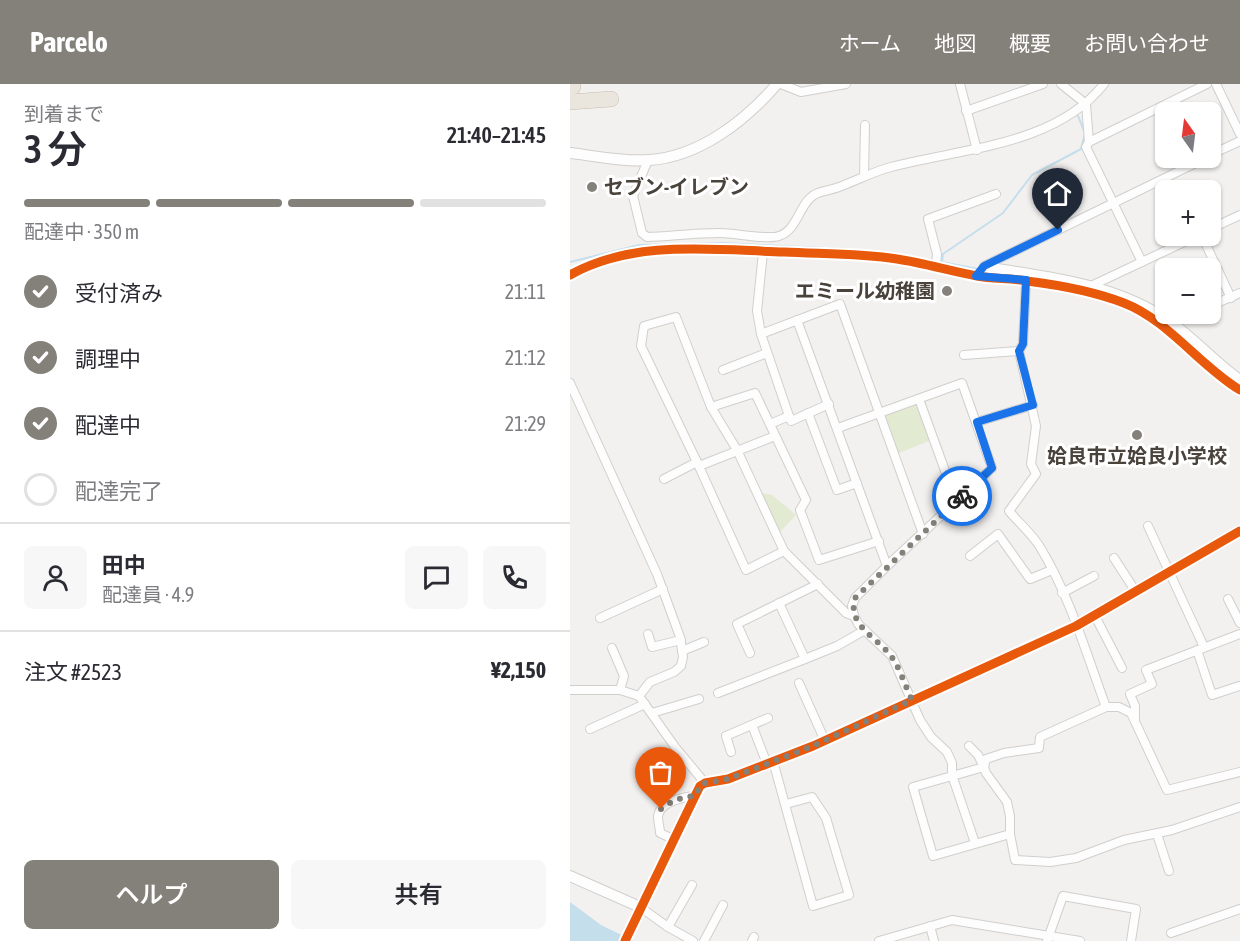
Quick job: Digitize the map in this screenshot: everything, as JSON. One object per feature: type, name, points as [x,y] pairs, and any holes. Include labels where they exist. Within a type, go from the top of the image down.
[{"type":"highway","points":[[570,102],[611,99]]},
{"type":"street","points":[[570,153],[648,160],[683,154],[700,146],[733,124],[779,84],[801,92],[846,84]]},
{"type":"street","points":[[960,84],[977,150]]},
{"type":"street","points":[[966,111],[1043,84]]},
{"type":"street","points":[[1061,84],[1086,104],[1089,142],[1086,147],[1142,262]]},
{"type":"street","points":[[648,160],[633,196],[642,233],[647,237],[720,233],[777,237],[786,233],[795,223],[801,210],[815,194],[843,186],[890,167],[977,150],[1043,128],[1072,114],[1086,104],[1104,84]]},
{"type":"street","points":[[1089,142],[1207,84]]},
{"type":"street","points":[[1216,84],[1240,134]]},
{"type":"street","points":[[864,176],[865,125]]},
{"type":"street","points":[[1221,150],[1240,141]]},
{"type":"street","points":[[976,276],[984,266],[1185,168]]},
{"type":"street","points":[[936,265],[937,254],[928,219],[996,194]]},
{"type":"street","points":[[1221,224],[1240,215]]},
{"type":"street","points":[[645,252],[647,237]]},
{"type":"street","points":[[1094,285],[1178,246]]},
{"type":"street","points":[[1206,246],[1236,296],[1221,302]]},
{"type":"street","points":[[570,275],[597,262],[645,252],[715,248],[763,252],[861,254],[936,265],[976,276],[1026,280],[1085,291],[1125,304],[1144,314],[1240,390]]},
{"type":"street","points":[[763,252],[756,311],[766,353],[791,421],[829,404]]},
{"type":"street","points":[[984,266],[1094,285],[1132,299],[1155,312]]},
{"type":"street","points":[[1026,280],[1023,344],[1019,351],[1036,426],[1031,464],[1036,474],[1010,511],[1039,545],[1052,570],[1106,707]]},
{"type":"street","points":[[761,334],[840,304],[923,534]]},
{"type":"street","points":[[784,551],[746,570],[641,346],[644,326],[676,317],[711,407],[737,450],[784,551],[846,613],[854,616]]},
{"type":"street","points":[[797,320],[887,566]]},
{"type":"street","points":[[1166,331],[1171,324]]},
{"type":"street","points":[[1175,324],[1240,379]]},
{"type":"street","points":[[964,355],[1019,351]]},
{"type":"street","points":[[723,370],[766,353]]},
{"type":"street","points":[[1231,373],[1240,369]]},
{"type":"street","points":[[570,383],[663,588],[681,640],[682,651],[681,666],[674,672],[650,682],[642,700],[590,729]]},
{"type":"street","points":[[838,428],[962,383],[977,422],[992,468],[887,566],[855,598],[852,606],[854,616],[865,630],[892,656],[920,720],[931,737],[947,752],[952,763],[952,775],[975,843]]},
{"type":"street","points":[[711,407],[755,393],[806,500],[800,510],[819,560],[879,542]]},
{"type":"street","points":[[919,399],[956,501]]},
{"type":"street","points":[[977,422],[1033,405]]},
{"type":"street","points":[[808,413],[837,490],[857,483]]},
{"type":"street","points":[[770,424],[789,416]]},
{"type":"street","points":[[664,479],[775,436]]},
{"type":"street","points":[[1148,526],[1170,572],[1200,649],[1212,695],[1239,686]]},
{"type":"street","points":[[625,941],[700,786],[728,779],[825,741],[1076,626],[1240,531]]},
{"type":"street","points":[[970,556],[998,534],[1030,579],[1052,570]]},
{"type":"street","points":[[1114,558],[1136,592]]},
{"type":"street","points":[[1062,593],[1094,576]]},
{"type":"street","points":[[750,652],[737,624],[818,584]]},
{"type":"street","points":[[600,618],[663,588]]},
{"type":"street","points":[[1228,599],[1240,623]]},
{"type":"street","points":[[779,603],[805,659]]},
{"type":"street","points":[[1095,616],[1122,668]]},
{"type":"street","points":[[718,693],[837,646],[865,630]]},
{"type":"street","points":[[648,634],[652,647],[681,640]]},
{"type":"street","points":[[1136,721],[1135,706],[1130,694],[1152,684],[1146,670],[1240,634]]},
{"type":"street","points":[[682,651],[704,642]]},
{"type":"street","points":[[612,648],[624,676],[620,690]]},
{"type":"street","points":[[798,683],[825,741]]},
{"type":"street","points":[[570,690],[620,690],[642,700],[675,747],[705,783]]},
{"type":"street","points":[[652,713],[699,699]]},
{"type":"street","points":[[984,767],[986,759],[1004,753],[1039,748],[1040,737],[1106,707],[1127,710],[1136,721],[1167,790],[1240,772]]},
{"type":"street","points":[[731,752],[726,736],[768,718]]},
{"type":"street","points":[[752,725],[786,804],[813,906],[849,895],[826,818],[812,797],[786,804]]},
{"type":"street","points":[[969,746],[978,755],[986,773],[1006,802],[1010,816],[1010,834],[1015,860],[1032,862],[1076,858],[1124,840],[1157,834],[1240,807]]},
{"type":"street","points":[[984,767],[913,787],[933,856],[1010,834]]},
{"type":"street","points":[[675,840],[660,833],[658,817],[661,809],[684,797],[695,796]]},
{"type":"street","points":[[1157,834],[1169,871]]},
{"type":"street","points":[[570,876],[693,941]]},
{"type":"street","points":[[668,927],[692,885]]},
{"type":"street","points":[[1048,938],[1063,896],[1136,909],[1131,941]]},
{"type":"street","points":[[704,941],[723,905]]},
{"type":"street","points":[[1171,933],[1240,909]]},
{"type":"street","points":[[879,941],[952,920],[1048,938],[1080,941]]},
{"type":"street","points":[[930,926],[934,941]]},
{"type":"green space","points":[[919,399],[934,439],[894,455],[878,413]]},
{"type":"green space","points":[[762,493],[772,495],[796,515],[779,533]]},
{"type":"water","points":[[570,902],[601,925],[634,941],[570,941]]},
{"type":"waterway","points":[[1008,275],[942,262],[943,254],[1003,213],[1032,175],[1081,149],[1085,133],[1078,116]]},
{"type":"waterway","points":[[570,262],[639,245],[722,243],[846,249],[929,260]]},
{"type":"waterway","points":[[1207,359],[1240,384]]},
{"type":"cycle path","points":[[570,275],[620,256],[647,251],[702,249],[883,257],[989,278],[1051,284],[1100,295],[1140,311],[1155,320],[1211,369],[1240,390]]},
{"type":"cycle path","points":[[625,941],[700,786],[728,779],[813,746],[1076,626],[1240,531]]},
{"type":"way so far","points":[[661,809],[684,797],[695,796],[700,786],[705,783],[728,779],[813,746],[912,700],[892,656],[859,625],[852,606],[855,598],[962,496]]},
{"type":"place","name":"セブン-イレブン","points":[[592,187]]},
{"type":"place","name":"エミール幼稚園","points":[[947,291]]},
{"type":"place","name":"姶良市立姶良小学校","points":[[1137,435]]},
{"type":"route","points":[[962,496],[992,468],[977,422],[1033,405],[1019,351],[1023,344],[1026,280],[976,276],[984,266],[1058,230]]}]
